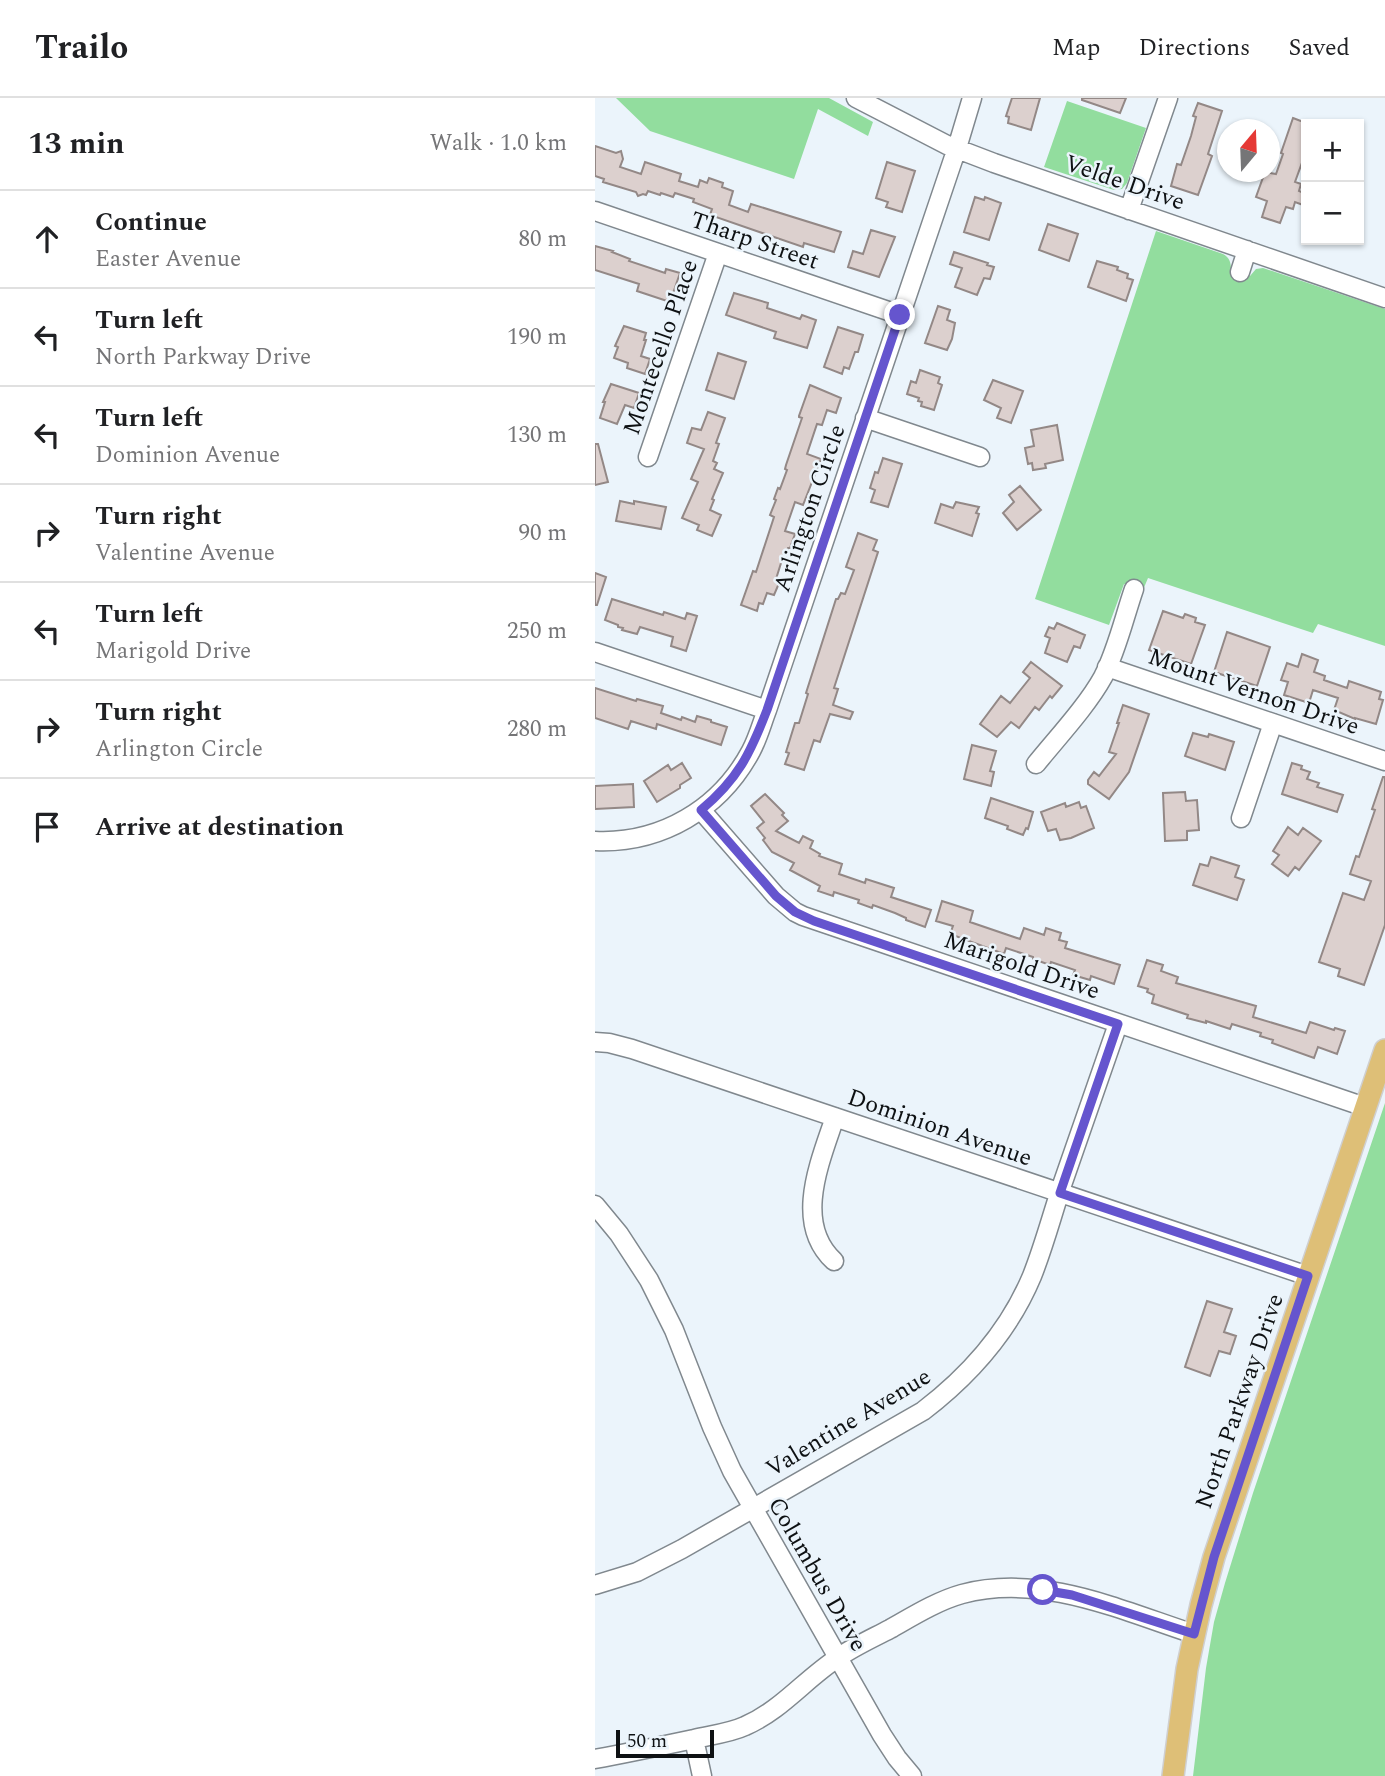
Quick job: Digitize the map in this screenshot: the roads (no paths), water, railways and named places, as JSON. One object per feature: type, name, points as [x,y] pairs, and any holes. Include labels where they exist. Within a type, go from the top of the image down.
[{"type":"main road","name":"North Parkway Drive","points":[[1173,1776],[1185,1680],[1214,1557],[1385,1050]]},
{"type":"street","name":"Velde Drive","points":[[856,98],[922,132],[994,163],[1385,298]]},
{"type":"street","name":"Arlington Circle","points":[[595,841],[625,840],[652,834],[701,810],[722,792],[741,768],[752,748],[972,98]]},
{"type":"street","points":[[1129,210],[1168,98]]},
{"type":"street","name":"Tharp Street","points":[[595,211],[900,315]]},
{"type":"street","points":[[1240,272],[1247,250]]},
{"type":"street","name":"Montecello Place","points":[[648,457],[718,253]]},
{"type":"street","points":[[865,418],[980,457]]},
{"type":"street","points":[[1036,764],[1093,693],[1107,667],[1134,589]]},
{"type":"street","points":[[595,652],[767,710]]},
{"type":"street","name":"Mount Vernon Drive","points":[[1107,667],[1385,761]]},
{"type":"street","points":[[1241,818],[1272,723]]},
{"type":"street","name":"Marigold Drive","points":[[701,810],[776,896],[795,912],[814,921],[1365,1107]]},
{"type":"street","name":"Valentine Avenue","points":[[595,1585],[637,1572],[683,1549],[923,1411],[965,1376],[1010,1320],[1024,1294],[1118,1024]]},
{"type":"street","name":"Dominion Avenue","points":[[595,1042],[632,1049],[1308,1276]]},
{"type":"street","points":[[834,1261],[819,1243],[814,1229],[813,1192],[835,1117]]},
{"type":"street","name":"Columbus Drive","points":[[595,1205],[635,1259],[665,1310],[718,1441],[739,1485],[890,1748],[912,1776]]},
{"type":"street","points":[[595,1759],[734,1730],[761,1719],[838,1657],[946,1600],[971,1592],[1027,1588],[1072,1595],[1194,1634]]},
{"type":"street","points":[[694,1739],[702,1776]]}]
